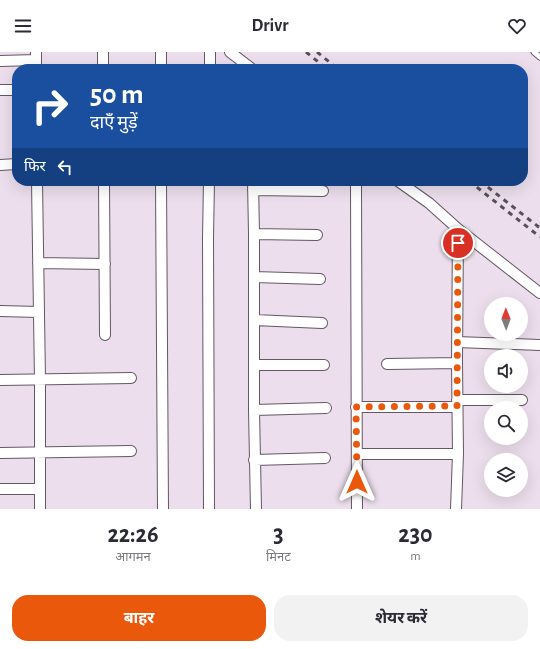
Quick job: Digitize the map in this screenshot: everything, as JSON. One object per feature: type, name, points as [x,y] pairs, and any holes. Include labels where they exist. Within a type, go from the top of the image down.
[{"type":"street","points":[[103,52],[103,64]]},
{"type":"street","points":[[161,52],[161,64]]},
{"type":"street","points":[[210,52],[210,64]]},
{"type":"street","points":[[230,52],[246,64]]},
{"type":"street","points":[[0,60],[36,60]]},
{"type":"street","points":[[0,90],[12,90]]},
{"type":"street","points":[[0,165],[12,164]]},
{"type":"street","points":[[37,186],[40,509]]},
{"type":"street","points":[[104,186],[105,336]]},
{"type":"street","points":[[162,186],[163,509]]},
{"type":"street","points":[[209,186],[209,509]]},
{"type":"street","points":[[256,509],[254,460],[253,186],[323,190]]},
{"type":"street","points":[[356,186],[357,509]]},
{"type":"street","points":[[405,186],[429,203],[458,229],[540,293]]},
{"type":"street","points":[[456,509],[458,454],[458,229]]},
{"type":"street","points":[[254,234],[317,235]]},
{"type":"street","points":[[38,263],[105,264]]},
{"type":"street","points":[[254,277],[320,279]]},
{"type":"street","points":[[0,312],[39,312]]},
{"type":"street","points":[[254,320],[322,322]]},
{"type":"street","points":[[457,342],[540,345]]},
{"type":"street","points":[[387,364],[457,363]]},
{"type":"street","points":[[254,365],[324,365]]},
{"type":"street","points":[[0,380],[131,378]]},
{"type":"street","points":[[356,407],[522,400]]},
{"type":"street","points":[[254,410],[326,408]]},
{"type":"street","points":[[0,453],[131,451]]},
{"type":"street","points":[[357,454],[458,454]]},
{"type":"street","points":[[254,460],[325,458]]},
{"type":"street","points":[[0,489],[39,489]]},
{"type":"lane","points":[[534,52],[540,57]]},
{"type":"railway","points":[[306,52],[321,64]]},
{"type":"railway","points":[[317,52],[332,64]]},
{"type":"railway","points":[[475,186],[540,237]]},
{"type":"railway","points":[[486,186],[540,228]]},
{"type":"route","points":[[357,482],[356,407],[457,406],[458,243]]}]
